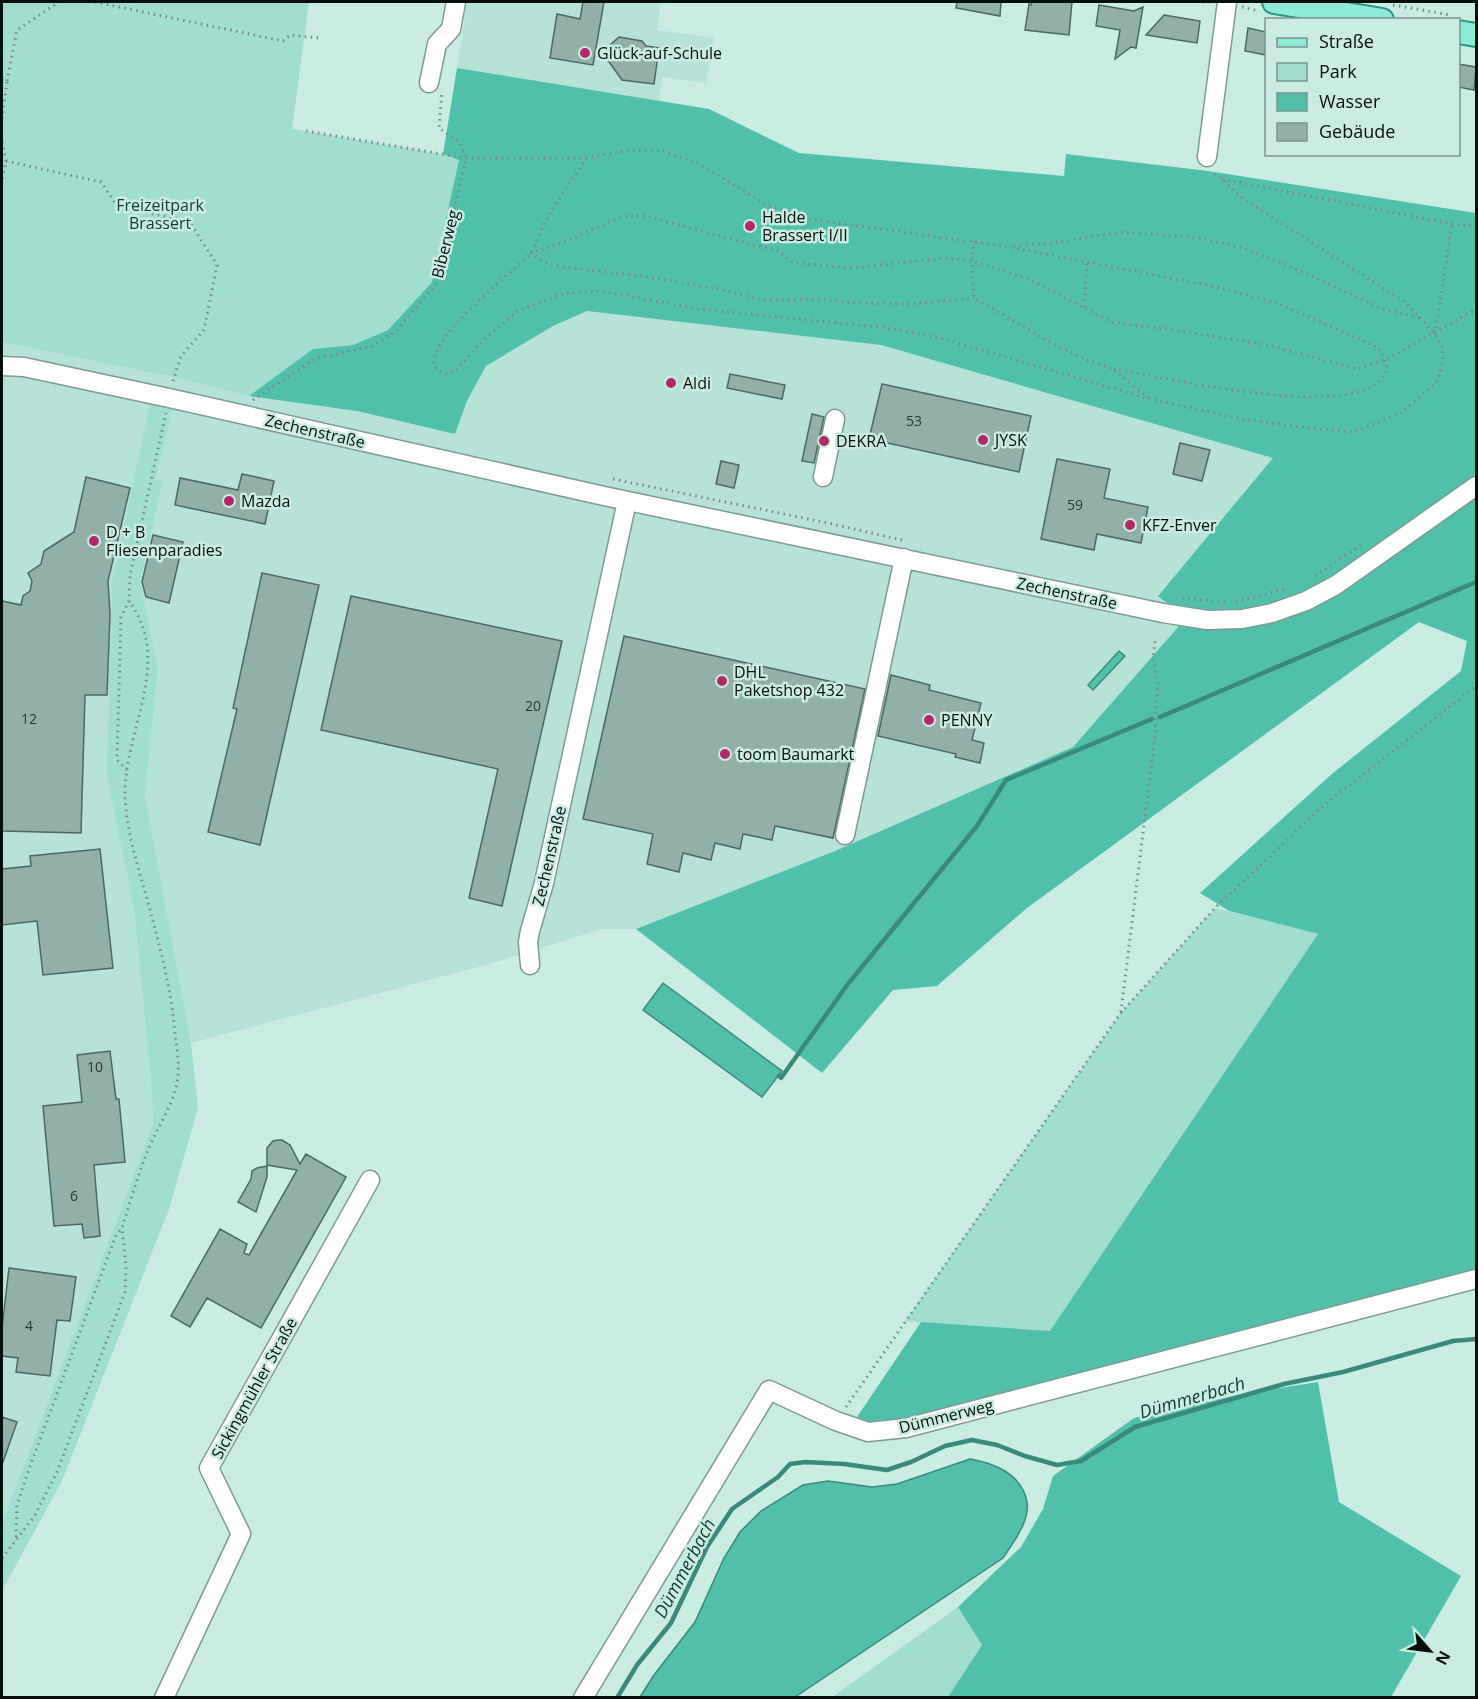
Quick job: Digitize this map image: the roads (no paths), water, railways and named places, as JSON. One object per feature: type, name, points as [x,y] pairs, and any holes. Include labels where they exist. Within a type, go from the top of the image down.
[{"type":"main road","points":[[1267,6],[1382,11]]},
{"type":"main road","points":[[1460,26],[1476,35]]},
{"type":"street","points":[[429,83],[437,44],[451,29],[456,2]]},
{"type":"street","points":[[1207,157],[1227,3]]},
{"type":"street","name":"Zechenstraße","points":[[2,366],[24,367],[171,389],[627,501],[905,549],[1171,615],[1207,620],[1242,619],[1272,613],[1306,601],[1330,589],[1476,486]]},
{"type":"street","points":[[823,477],[835,419]]},
{"type":"street","name":"Zechenstraße","points":[[530,965],[528,942],[530,931],[544,882],[627,501]]},
{"type":"street","points":[[845,835],[905,549]]},
{"type":"street","name":"Sickingmühler Straße","points":[[164,1698],[241,1534],[209,1468],[370,1180]]},
{"type":"street","name":"Dümmerweg","points":[[583,1698],[769,1390],[868,1432],[906,1428],[1476,1280]]},
{"type":"water","points":[[1119,651],[1125,656],[1093,690],[1088,685]]},
{"type":"water","points":[[663,983],[782,1071],[762,1097],[643,1010]]},
{"type":"water","points":[[970,1459],[988,1463],[1006,1471],[1024,1492],[1027,1502],[1026,1517],[1020,1532],[1003,1558],[795,1697],[640,1697],[695,1622],[724,1558],[740,1532],[761,1511],[803,1485],[828,1481],[872,1487],[897,1484]]},
{"type":"waterway","points":[[1160,717],[1476,582]]},
{"type":"waterway","points":[[779,1076],[781,1078],[848,984],[977,826],[1006,780],[1152,719]]},
{"type":"waterway","name":"Dümmerbach","points":[[617,1698],[637,1665],[671,1623],[707,1547],[732,1509],[778,1477],[790,1464],[805,1462],[844,1464],[887,1470],[945,1446],[972,1440],[997,1445],[1057,1465],[1081,1461],[1135,1427],[1284,1384],[1343,1372],[1453,1341],[1476,1339]]},
{"type":"place","name":"Glück-auf-Schule","points":[[585,53]]},
{"type":"place","name":"Halde Brassert I/II","points":[[750,226]]},
{"type":"place","name":"Aldi","points":[[671,383]]},
{"type":"place","name":"JYSK","points":[[983,440]]},
{"type":"place","name":"DEKRA","points":[[824,441]]},
{"type":"place","name":"Mazda","points":[[229,501]]},
{"type":"place","name":"KFZ-Enver","points":[[1130,525]]},
{"type":"place","name":"D + B Fliesenparadies","points":[[94,541]]},
{"type":"place","name":"DHL Paketshop 432","points":[[722,681]]},
{"type":"place","name":"PENNY","points":[[929,720]]},
{"type":"place","name":"toom Baumarkt","points":[[725,754]]},
{"type":"park label","name":"Freizeitpark Brassert","points":[[160,214]]}]
